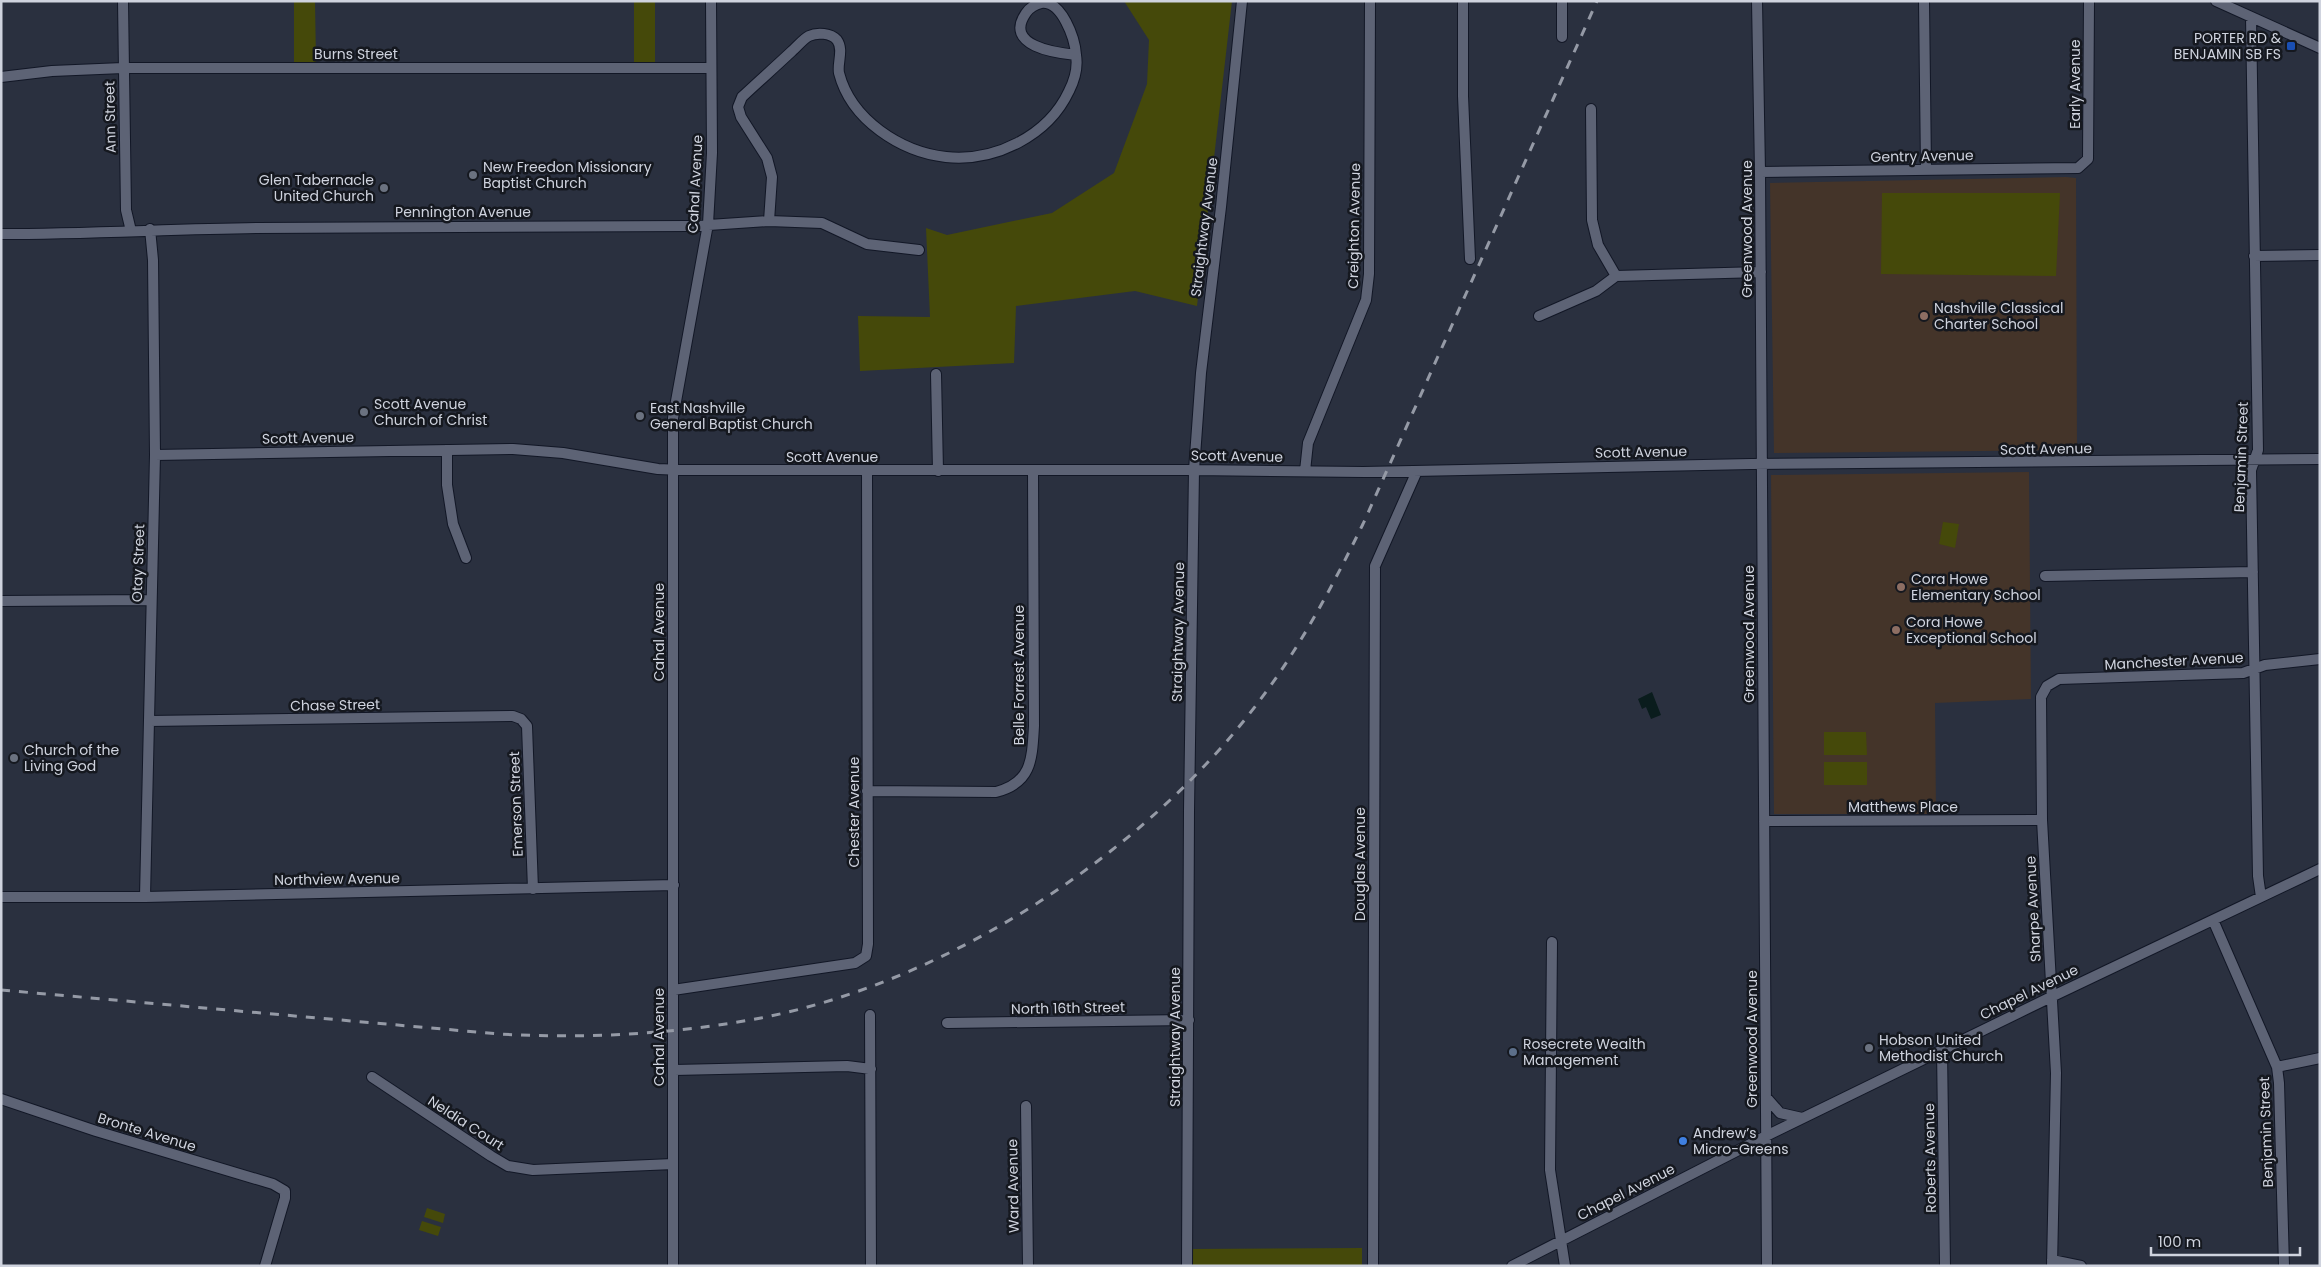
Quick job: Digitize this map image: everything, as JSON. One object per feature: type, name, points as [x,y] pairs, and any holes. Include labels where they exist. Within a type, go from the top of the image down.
[{"type":"street","name":"Ann Street","points":[[123,1],[126,210],[131,231]]},
{"type":"street","name":"Cahal Avenue","points":[[673,1266],[673,418],[708,224],[712,153],[711,1]]},
{"type":"street","name":"Straightway Avenue","points":[[1187,1266],[1194,470],[1201,372],[1221,207],[1242,1]]},
{"type":"street","name":"Creighton Avenue","points":[[1305,471],[1308,443],[1366,300],[1368,274],[1370,1]]},
{"type":"street","points":[[1463,1],[1464,105],[1470,259]]},
{"type":"street","points":[[1562,1],[1562,37]]},
{"type":"street","name":"Greenwood Avenue","points":[[1757,1],[1761,272],[1767,1266]]},
{"type":"street","points":[[1924,1],[1926,169]]},
{"type":"street","name":"Early Avenue","points":[[2084,165],[2088,160],[2089,1]]},
{"type":"street","points":[[2216,1],[2320,48]]},
{"type":"street","points":[[769,221],[772,177],[766,158],[741,117],[738,107],[742,97],[809,36],[827,34],[836,40],[840,47],[838,70],[843,86],[855,106],[874,125],[891,138],[910,148],[932,155],[957,158],[1000,151],[1035,133],[1064,102],[1072,84],[1076,55],[1071,32],[1064,17],[1055,7],[1046,2],[1036,4],[1026,11],[1021,21],[1021,31],[1025,39],[1037,47],[1053,52],[1076,55]]},
{"type":"street","name":"Benjamin Street","points":[[2251,17],[2258,450],[2251,470],[2258,876],[2261,897]]},
{"type":"street","name":"Burns Street","points":[[1,77],[52,71],[123,68],[711,68]]},
{"type":"street","points":[[1590,109],[1592,220],[1598,245],[1616,276]]},
{"type":"street","name":"Gentry Avenue","points":[[1760,172],[2078,168],[2084,165]]},
{"type":"street","name":"Pennington Avenue","points":[[1,234],[79,234],[150,229],[708,224],[769,221],[822,223],[867,244],[919,250]]},
{"type":"street","name":"Otay Street","points":[[145,897],[155,455],[154,260],[150,229]]},
{"type":"street","points":[[2254,256],[2320,255]]},
{"type":"street","points":[[1539,316],[1596,291],[1616,276],[1761,272]]},
{"type":"street","points":[[936,374],[938,471]]},
{"type":"street","name":"Scott Avenue","points":[[155,455],[513,448],[563,453],[672,470],[867,471],[1417,471],[1762,464],[2320,459]]},
{"type":"street","points":[[447,450],[447,485],[453,524],[466,558]]},
{"type":"street","name":"Chester Avenue","points":[[673,990],[855,963],[866,956],[868,944],[867,471]]},
{"type":"street","name":"Belle Forrest Avenue","points":[[867,791],[996,792],[1011,788],[1021,780],[1028,770],[1033,752],[1034,726],[1033,471]]},
{"type":"street","name":"Douglas Avenue","points":[[1373,1266],[1376,566],[1417,471]]},
{"type":"street","points":[[2045,576],[2253,572]]},
{"type":"street","points":[[1,601],[151,600]]},
{"type":"street","name":"Manchester Avenue","points":[[2058,679],[2243,674],[2265,665],[2320,660]]},
{"type":"street","name":"Sharpe Avenue","points":[[2052,1263],[2056,1073],[2042,820],[2041,697],[2047,686],[2058,679]]},
{"type":"street","name":"Chase Street","points":[[148,722],[513,716],[521,719]]},
{"type":"street","name":"Emerson Street","points":[[521,719],[527,726],[533,889]]},
{"type":"street","name":"Matthews Place","points":[[1764,821],[2042,820]]},
{"type":"street","name":"Chapel Avenue","points":[[1512,1266],[1766,1136],[2320,869]]},
{"type":"street","name":"Northview Avenue","points":[[1,897],[145,897],[674,885]]},
{"type":"street","name":"Benjamin Street","points":[[2213,920],[2277,1067],[2284,1266]]},
{"type":"street","points":[[1552,942],[1550,1170],[1565,1266]]},
{"type":"street","points":[[870,1015],[872,1266]]},
{"type":"street","name":"North 16th Street","points":[[948,1023],[1188,1020]]},
{"type":"street","name":"Roberts Avenue","points":[[1942,1050],[1945,1266]]},
{"type":"street","points":[[2277,1067],[2320,1058]]},
{"type":"street","points":[[674,1070],[847,1066],[871,1069]]},
{"type":"street","name":"Neldia Court","points":[[372,1078],[508,1166],[533,1170],[673,1164]]},
{"type":"street","points":[[1766,1097],[1780,1113],[1803,1118]]},
{"type":"street","name":"Bronte Avenue","points":[[1,1099],[96,1131],[273,1184],[285,1191],[285,1198],[266,1266]]},
{"type":"street","name":"Ward Avenue","points":[[1026,1106],[1028,1266]]},
{"type":"street","points":[[2052,1263],[2081,1266]]},
{"type":"shaded area","points":[[294,1],[315,1],[316,62],[294,62]]},
{"type":"shaded area","points":[[634,1],[655,1],[655,62],[634,62]]},
{"type":"shaded area","points":[[1124,1],[1232,1],[1197,306],[1135,291],[1016,306],[1014,363],[860,371],[858,316],[930,317],[926,228],[947,235],[1052,213],[1114,173],[1147,84],[1149,40]]},
{"type":"shaded area","name":"Nashville Classical Charter School","points":[[2076,178],[2077,450],[1774,453],[1770,183]]},
{"type":"shaded area","points":[[1882,193],[2060,193],[2056,276],[1881,274]]},
{"type":"shaded area","name":"Cora Howe Elementary School","points":[[2029,472],[2031,699],[1935,703],[1936,814],[1774,814],[1771,475]]},
{"type":"shaded area","points":[[1943,522],[1959,524],[1955,548],[1939,544]]},
{"type":"shaded area","points":[[1652,692],[1661,715],[1651,719],[1646,707],[1642,709],[1638,699]]},
{"type":"shaded area","points":[[1824,732],[1866,732],[1867,755],[1824,755]]},
{"type":"shaded area","points":[[1824,762],[1867,762],[1867,785],[1824,785]]},
{"type":"shaded area","points":[[427,1208],[445,1214],[443,1223],[424,1217]]},
{"type":"shaded area","points":[[422,1221],[441,1227],[438,1236],[419,1230]]},
{"type":"shaded area","points":[[1362,1248],[1362,1266],[1192,1266],[1192,1249]]},
{"type":"railway","points":[[1,990],[499,1034],[565,1036],[631,1034],[696,1028],[761,1018],[832,1000],[902,974],[971,941],[1038,902],[1102,858],[1160,809],[1214,756],[1260,700],[1303,637],[1363,524],[1597,1]]},
{"type":"place","name":"PORTER RD & BENJAMIN SB FS","points":[[2291,46]]},
{"type":"place","name":"New Freedon Missionary Baptist Church","points":[[473,175]]},
{"type":"place","name":"Glen Tabernacle United Church","points":[[384,188]]},
{"type":"place","name":"Nashville Classical Charter School","points":[[1924,316]]},
{"type":"place","name":"Scott Avenue Church of Christ","points":[[364,412]]},
{"type":"place","name":"East Nashville General Baptist Church","points":[[640,416]]},
{"type":"place","name":"Cora Howe Elementary School","points":[[1901,587]]},
{"type":"place","name":"Cora Howe Exceptional School","points":[[1896,630]]},
{"type":"place","name":"Church of the Living God","points":[[14,758]]},
{"type":"place","name":"Hobson United Methodist Church","points":[[1869,1048]]},
{"type":"place","name":"Rosecrete Wealth Management","points":[[1513,1052]]},
{"type":"place","name":"Andrew’s Micro-Greens","points":[[1683,1141]]}]
